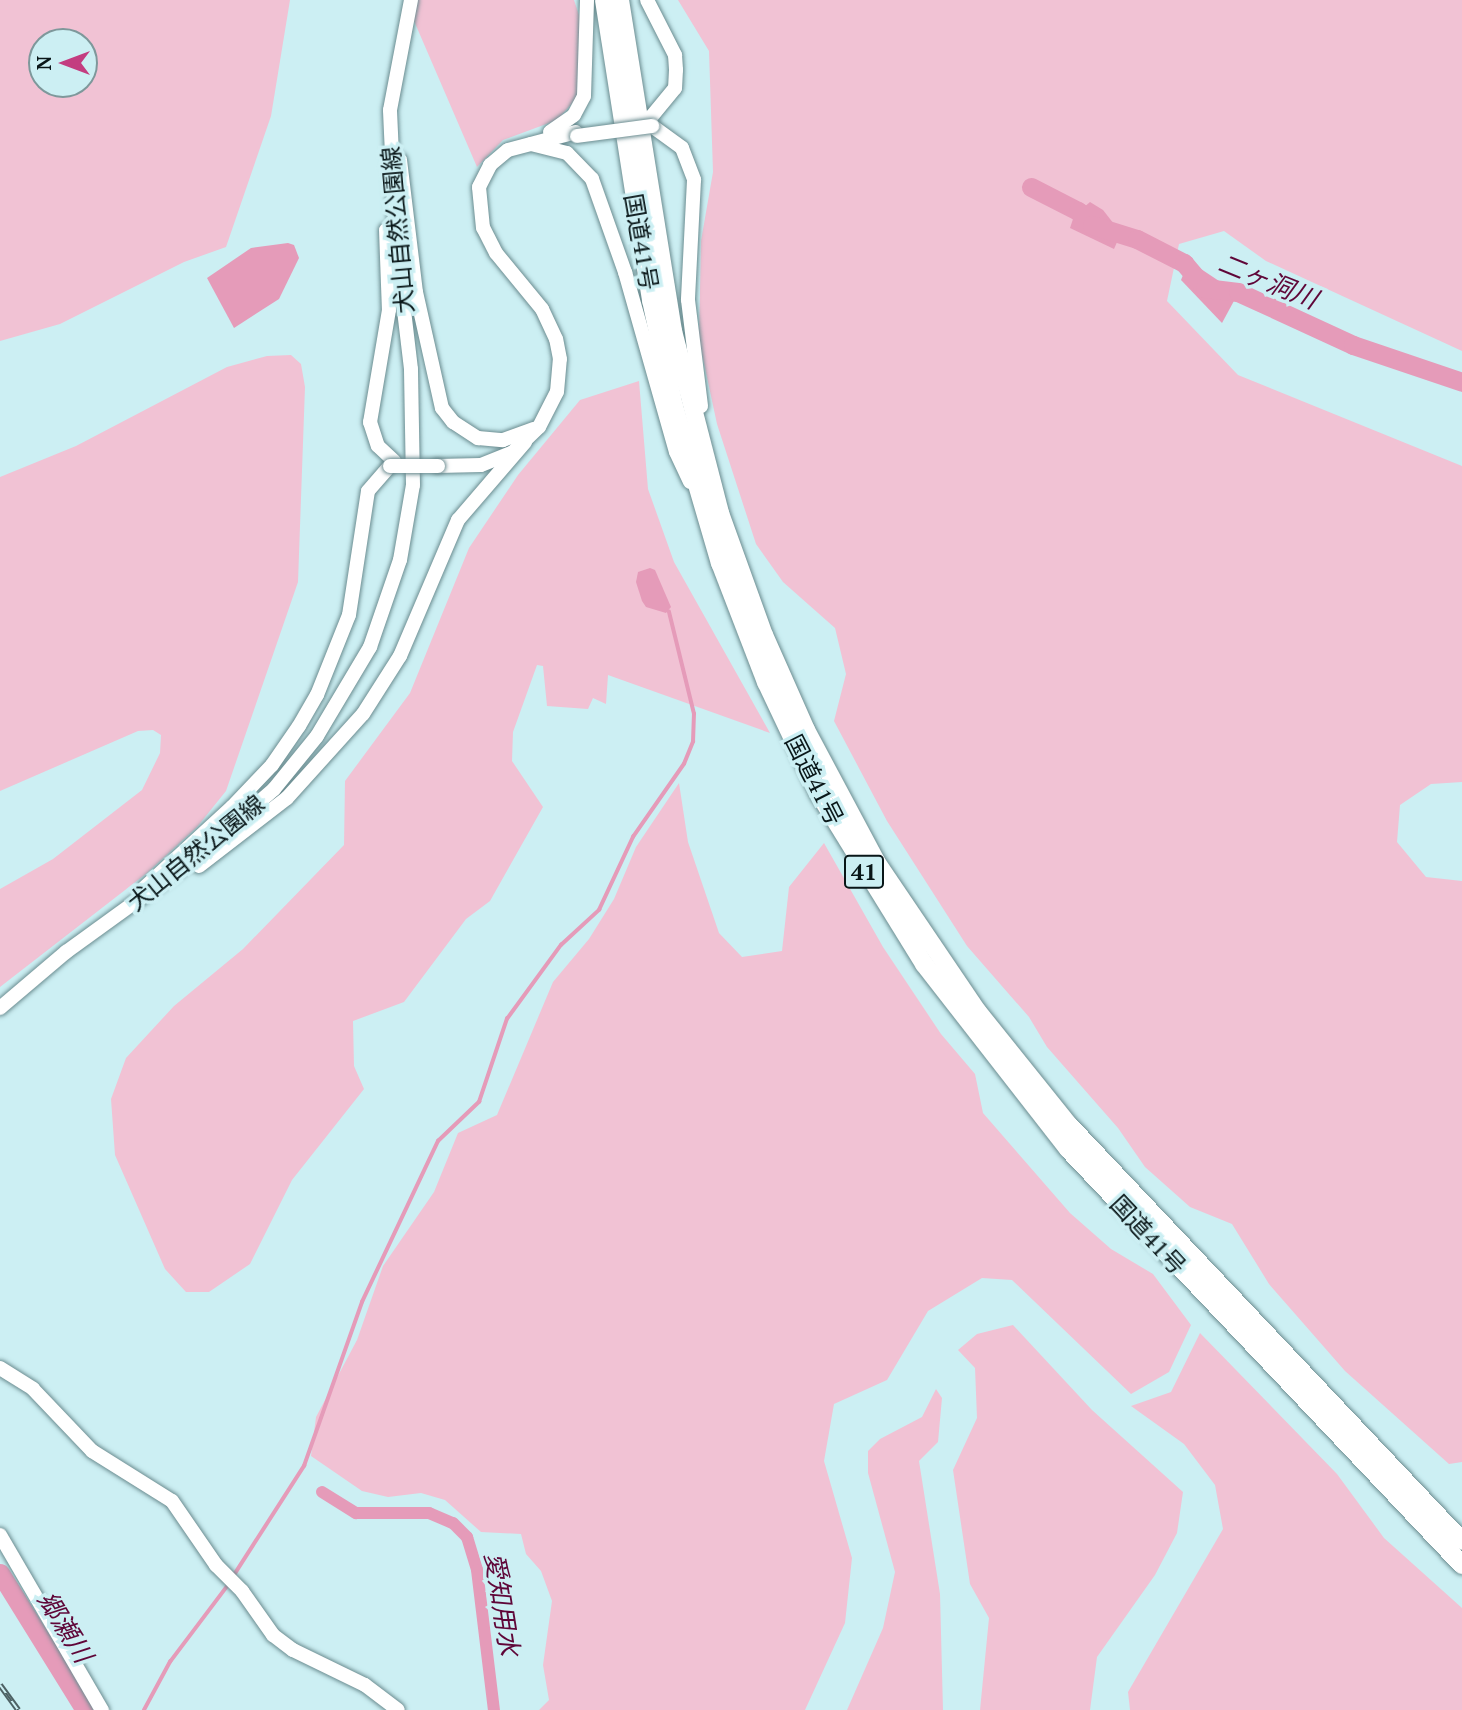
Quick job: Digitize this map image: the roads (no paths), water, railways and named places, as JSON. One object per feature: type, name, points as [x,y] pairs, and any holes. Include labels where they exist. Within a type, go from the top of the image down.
[{"type":"highway","name":"国道41号","points":[[604,0],[651,300],[713,514],[766,682],[819,794],[924,964],[1068,1149],[1462,1565]]},
{"type":"highway","name":"国道41号","points":[[620,0],[673,331],[713,514],[806,730],[877,863],[978,1012],[1069,1125],[1181,1247],[1462,1541]]},
{"type":"main road","name":"犬山自然公園線","points":[[0,1008],[235,825],[274,789],[346,692],[387,602],[407,527],[414,423],[391,181],[390,110],[411,0]]},
{"type":"main road","points":[[100,928],[144,907],[258,822],[340,744],[400,656],[458,520],[539,427],[557,392],[561,359],[556,339],[542,309],[496,253],[478,208],[479,187],[490,165],[526,143],[564,125],[584,96],[588,78],[587,0]]},
{"type":"main road","points":[[647,0],[667,36],[676,70],[675,88],[650,124]]},
{"type":"main road","points":[[390,110],[416,292],[442,408],[453,422],[478,438],[503,440],[539,427]]},
{"type":"main road","points":[[390,110],[383,190],[389,310],[370,422],[379,446],[392,464]]},
{"type":"main road","points":[[526,143],[650,124],[682,148],[694,180],[687,264],[690,330],[713,514]]},
{"type":"main road","points":[[526,143],[567,153],[592,179],[625,272],[676,452],[713,514]]},
{"type":"main road","points":[[125,910],[150,880],[272,765],[317,695],[349,615],[368,491],[392,464],[481,465],[499,459],[525,442]]},
{"type":"main road","points":[[0,1368],[33,1389],[92,1451],[172,1500],[273,1635],[293,1650],[365,1685],[398,1710]]},
{"type":"main road","points":[[0,1535],[102,1710]]},
{"type":"waterway","name":"二ヶ洞川","points":[[1031,187],[1078,211],[1092,225],[1137,239],[1184,263],[1205,288],[1238,292],[1353,345],[1462,382]]},
{"type":"waterway","points":[[234,1575],[304,1466],[362,1302],[438,1141],[479,1102],[507,1019],[561,945],[599,910],[633,837],[684,764],[693,742],[694,714],[669,612]]},
{"type":"waterway","name":"愛知用水","points":[[322,1492],[356,1513],[429,1513],[453,1523],[467,1537],[477,1570],[494,1710]]},
{"type":"waterway","name":"郷瀬川","points":[[0,1573],[85,1710]]},
{"type":"waterway","points":[[144,1710],[170,1662],[228,1585]]},
{"type":"railway","points":[[0,1685],[18,1710]]}]
